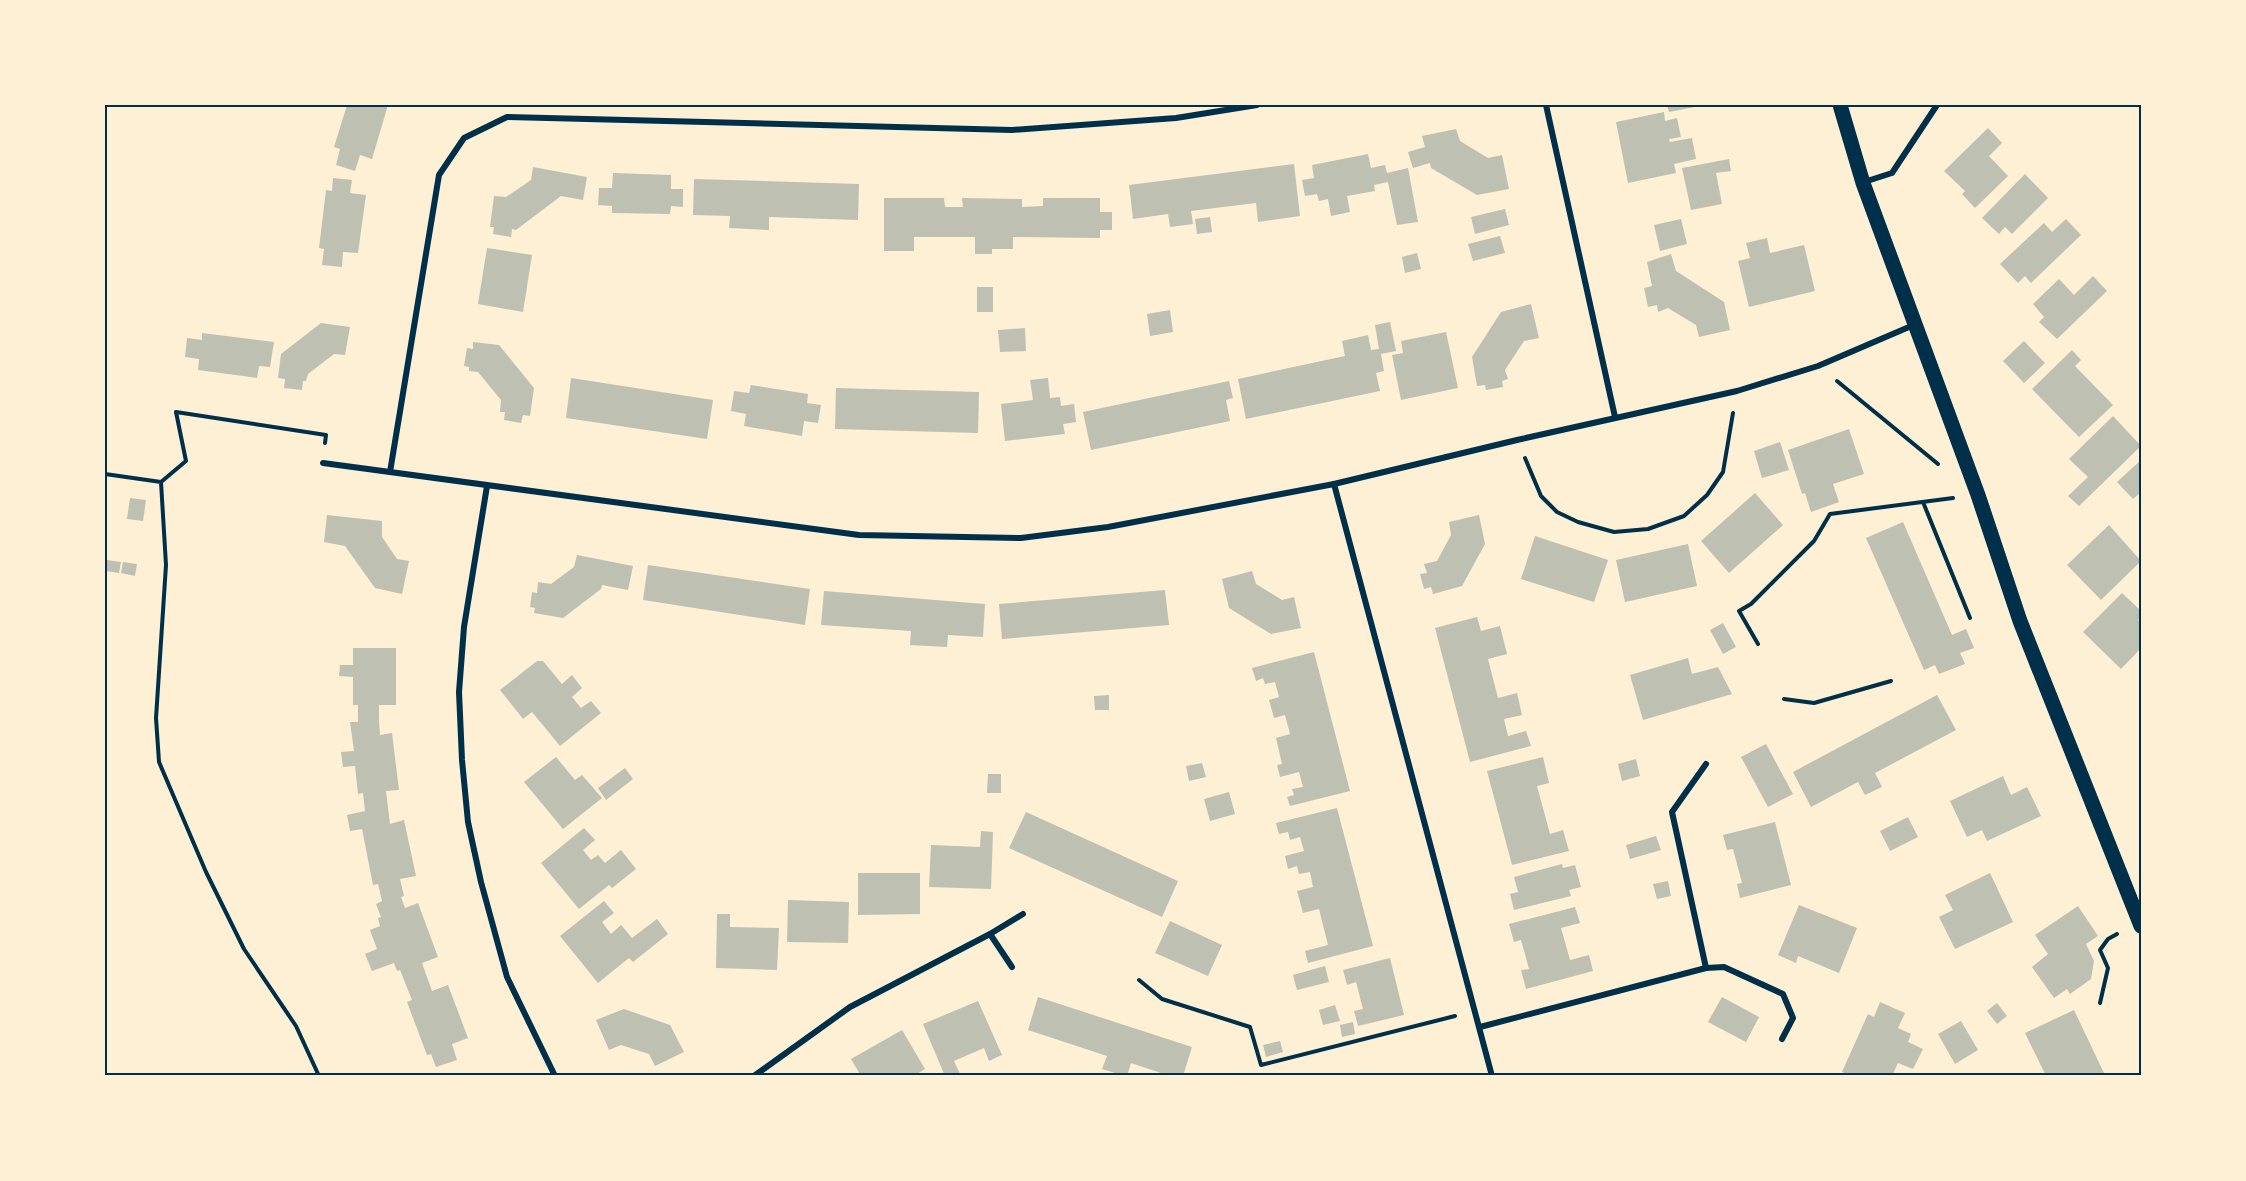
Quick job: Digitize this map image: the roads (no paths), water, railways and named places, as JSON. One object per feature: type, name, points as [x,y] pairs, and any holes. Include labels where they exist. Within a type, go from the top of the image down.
[{"type":"main road","points":[[1840,105],[1863,183],[1917,324],[2024,632],[2141,926]]},
{"type":"street","points":[[390,472],[440,175],[464,138],[507,117],[1012,130],[1176,118],[1257,105]]},
{"type":"street","points":[[1546,105],[1615,417]]},
{"type":"street","points":[[1863,183],[1892,173],[1937,105]]},
{"type":"street","points":[[323,463],[859,535],[1021,538],[1108,528],[1334,484],[1615,417],[1737,391],[1818,366],[1917,324]]},
{"type":"street","points":[[1334,484],[1492,1076]]},
{"type":"street","points":[[487,486],[464,627],[459,692],[468,822],[481,882],[507,977],[555,1076]]},
{"type":"street","points":[[1706,764],[1672,812],[1706,968]]},
{"type":"street","points":[[754,1076],[850,1007],[1023,915]]},
{"type":"street","points":[[990,934],[1011,967]]},
{"type":"street","points":[[1480,1027],[1706,968],[1724,967],[1784,994],[1793,1018],[1782,1039]]}]
